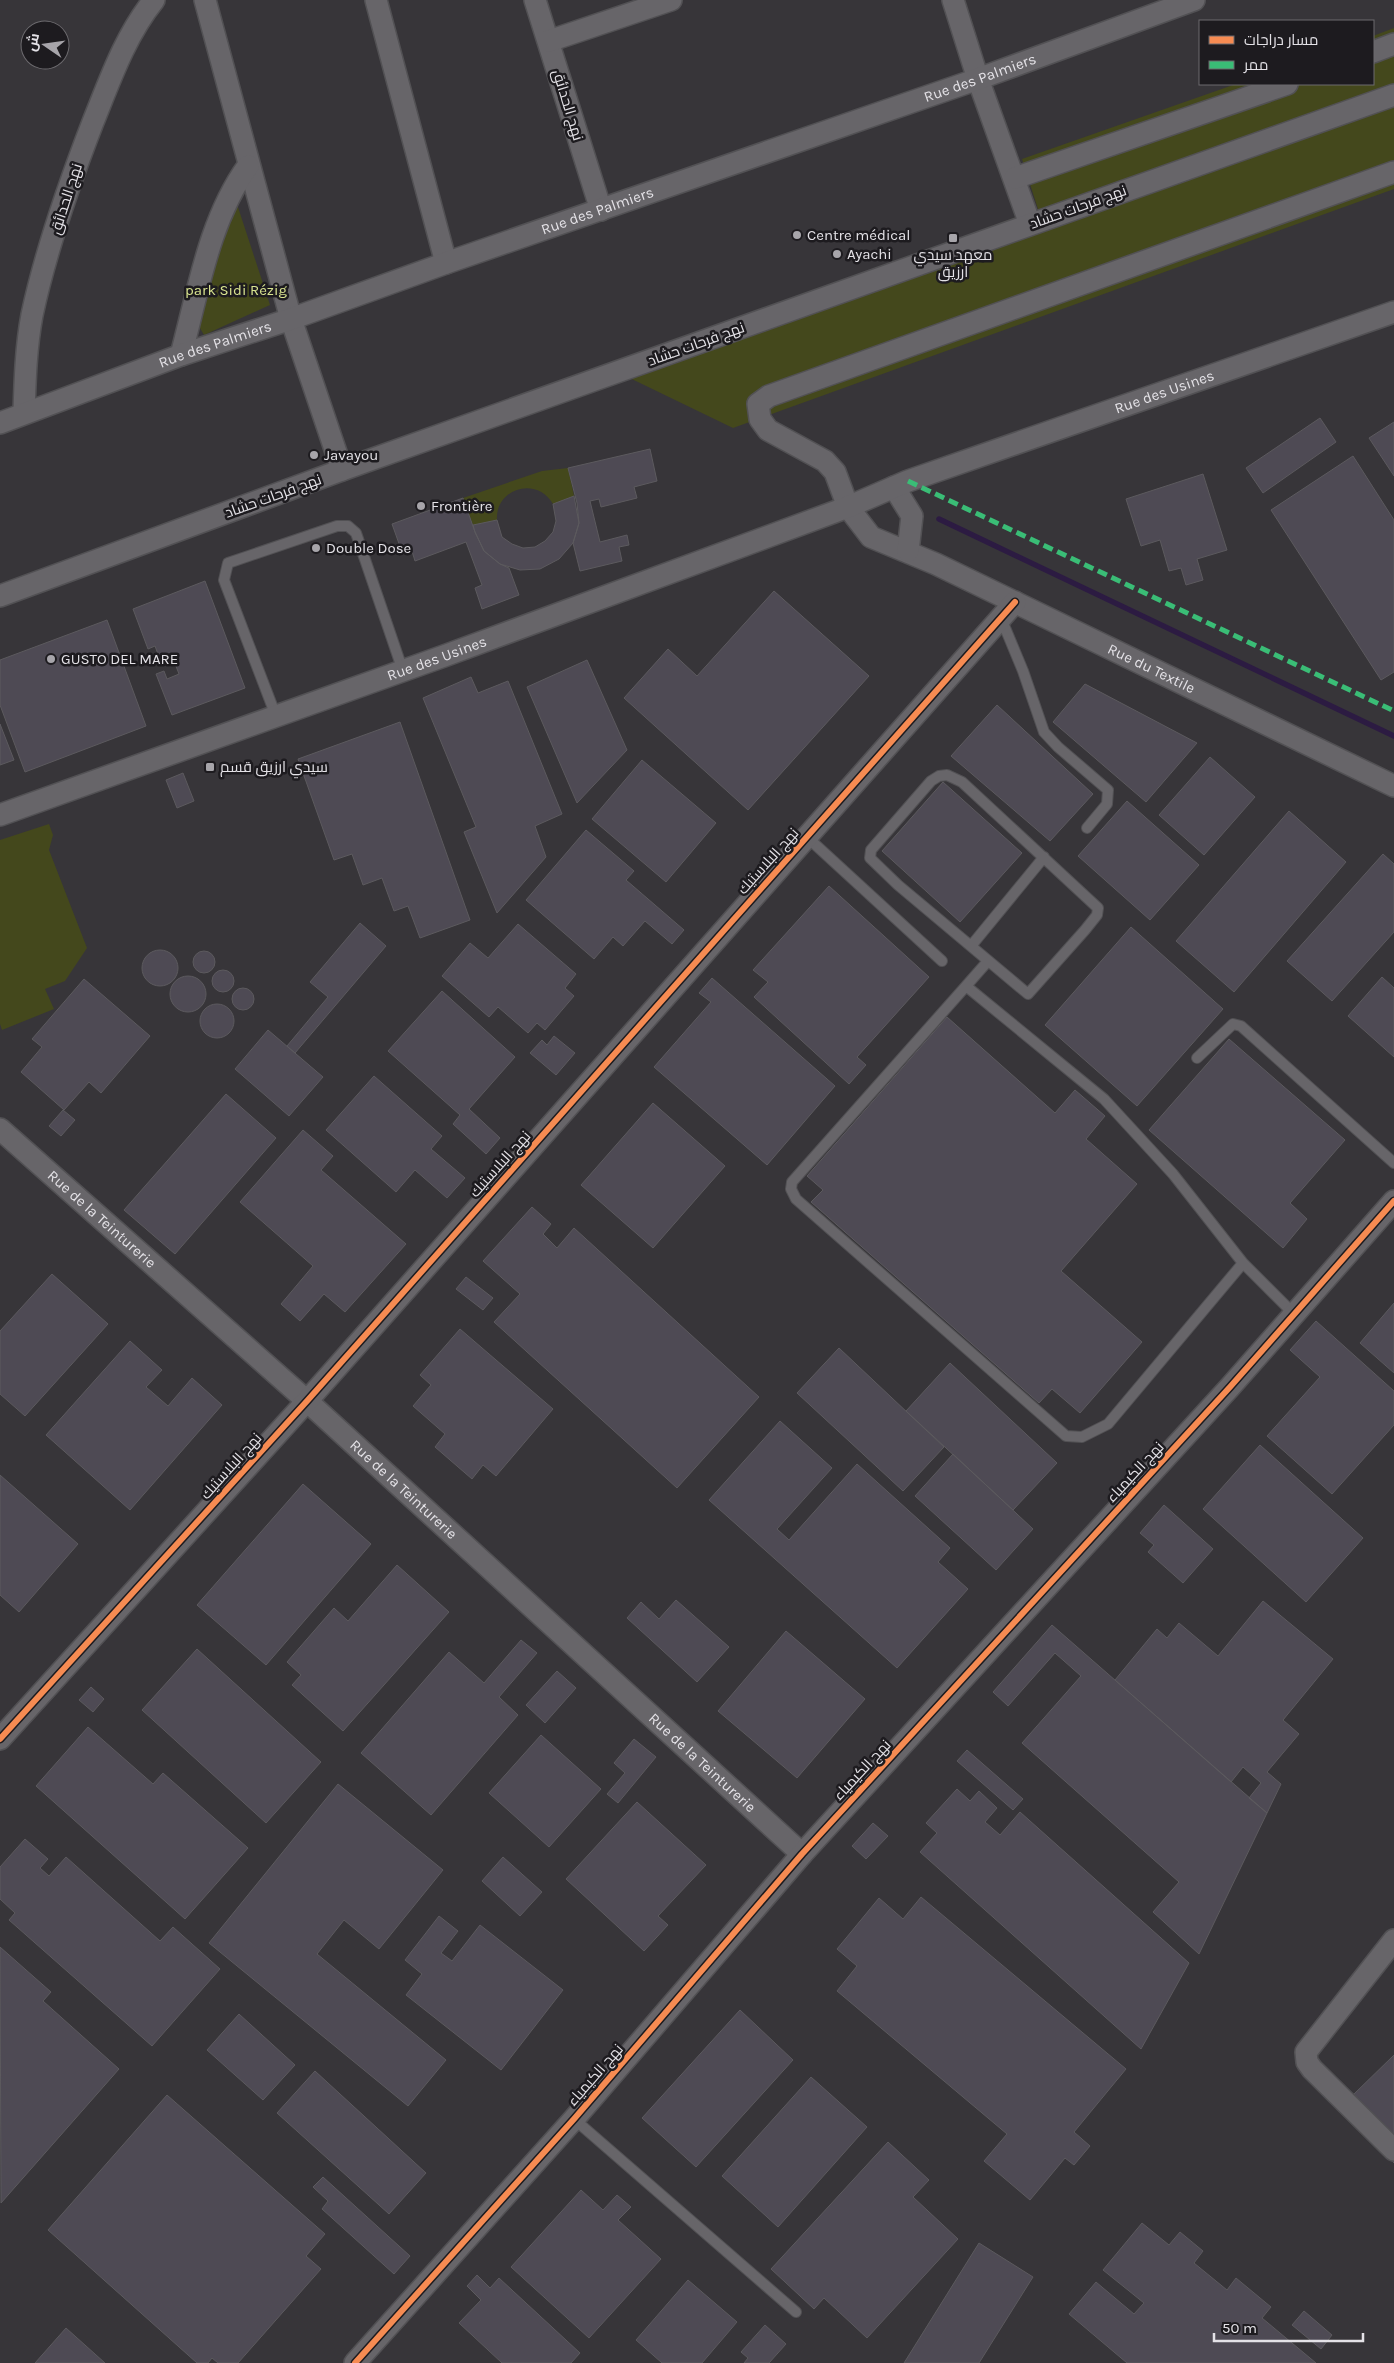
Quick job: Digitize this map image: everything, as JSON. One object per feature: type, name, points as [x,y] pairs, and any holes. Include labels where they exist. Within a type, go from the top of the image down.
[{"type":"street","name":"نهج الحدائق","points":[[24,413],[26,361],[32,315],[76,166],[113,72],[140,18],[154,0]]},
{"type":"street","points":[[205,0],[248,166],[291,319],[342,470]]},
{"type":"street","points":[[376,0],[446,263]]},
{"type":"street","name":"نهج الحدائق","points":[[535,0],[600,210]]},
{"type":"street","points":[[549,41],[671,0]]},
{"type":"street","points":[[953,0],[978,79],[1030,224]]},
{"type":"street","name":"Rue des Palmiers","points":[[0,422],[181,355],[291,319],[446,263],[978,79],[1194,0]]},
{"type":"street","points":[[1374,52],[1394,44]]},
{"type":"street","points":[[1014,178],[1284,85]]},
{"type":"street","name":"نهج فرحات حشاد","points":[[0,596],[342,470],[1394,95]]},
{"type":"street","points":[[181,355],[222,213],[232,188],[248,166]]},
{"type":"street","name":"Rue du Textile","points":[[1394,172],[769,396],[758,404],[760,419],[768,430],[825,461],[830,466],[835,472],[848,507],[871,537],[882,543],[908,551],[1394,786]]},
{"type":"street","name":"Rue des Usines","points":[[0,814],[276,716],[848,507],[933,472],[1394,312]]},
{"type":"street","points":[[894,487],[912,516],[908,551]]},
{"type":"street","name":"نهج البلاستيك","points":[[0,1739],[307,1400],[1014,602]]},
{"type":"street","name":"Rue de la Teinturerie","points":[[0,1129],[307,1400],[802,1854]]},
{"type":"street","name":"نهج الكيمياء","points":[[355,2363],[574,2119],[802,1854],[1294,1314],[1394,1201]]},
{"type":"street","points":[[1394,1940],[1306,2052],[1307,2062],[1312,2069],[1394,2150]]},
{"type":"lane","points":[[276,716],[224,580],[228,563],[337,526],[348,526],[356,533],[403,670]]},
{"type":"lane","points":[[1001,618],[1023,671],[1044,732],[1058,747],[1108,790],[1107,804],[1087,828]]},
{"type":"lane","points":[[947,775],[962,782],[1098,908],[1097,915],[1028,994],[971,946],[870,858],[871,850],[931,782],[939,776],[947,775]]},
{"type":"lane","points":[[807,836],[942,961]]},
{"type":"lane","points":[[971,946],[1044,857]]},
{"type":"lane","points":[[988,961],[792,1182],[791,1189],[796,1199],[1066,1436],[1082,1437],[1108,1424],[1242,1264]]},
{"type":"lane","points":[[966,986],[1104,1099],[1173,1174],[1242,1264],[1294,1314]]},
{"type":"lane","points":[[1197,1058],[1233,1024],[1241,1026],[1394,1163]]},
{"type":"lane","points":[[574,2119],[796,2312]]},
{"type":"green space","points":[[1394,28],[1394,189],[733,428],[609,368],[1038,209],[1022,159],[1233,85],[1374,85],[1374,36]]},
{"type":"green space","name":"park Sidi Rézig","points":[[235,198],[270,305],[204,335],[197,323]]},
{"type":"green space","points":[[568,468],[574,496],[553,504],[546,495],[537,490],[528,488],[518,490],[510,493],[503,500],[498,509],[497,520],[473,525],[463,498],[542,471]]},
{"type":"green space","points":[[49,824],[53,835],[49,850],[87,948],[65,981],[45,989],[54,1009],[2,1030],[0,1024],[0,840]]},
{"type":"building","points":[[1320,418],[1336,442],[1263,493],[1246,468]]},
{"type":"building","points":[[1394,422],[1394,476],[1369,438]]},
{"type":"building","points":[[650,449],[657,481],[634,487],[637,498],[601,507],[599,499],[590,501],[600,542],[627,535],[629,545],[619,547],[622,561],[580,571],[573,543],[579,523],[577,503],[568,468]]},
{"type":"building","points":[[1353,456],[1394,520],[1394,672],[1381,680],[1271,510]]},
{"type":"building","points":[[1203,474],[1227,550],[1197,559],[1203,580],[1186,585],[1181,568],[1169,571],[1160,540],[1141,546],[1126,499]]},
{"type":"building","points":[[574,496],[579,523],[573,543],[559,559],[540,569],[520,570],[500,564],[484,551],[473,525],[497,520],[502,537],[512,544],[523,548],[535,547],[545,541],[553,532],[556,521],[553,504]]},
{"type":"building","points":[[463,498],[484,551],[500,564],[509,568],[519,595],[482,609],[475,588],[482,585],[466,542],[415,561],[411,548],[402,552],[392,524]]},
{"type":"building","points":[[205,581],[245,688],[172,715],[156,674],[164,671],[167,679],[179,674],[174,661],[162,665],[155,646],[148,649],[133,609]]},
{"type":"building","points":[[774,591],[869,676],[748,810],[624,698],[668,649],[697,676]]},
{"type":"building","points":[[107,620],[146,726],[25,772],[0,705],[0,660]]},
{"type":"building","points":[[587,660],[627,750],[577,803],[527,687]]},
{"type":"building","points":[[471,677],[478,693],[508,681],[562,814],[535,826],[546,857],[497,913],[464,832],[476,827],[423,698]]},
{"type":"building","points":[[1085,684],[1197,743],[1146,802],[1053,722]]},
{"type":"building","points":[[997,705],[1093,794],[1050,841],[951,756]]},
{"type":"building","points":[[400,722],[470,920],[420,938],[408,906],[394,911],[382,878],[363,885],[352,854],[334,860],[298,759]]},
{"type":"building","points":[[0,724],[14,760],[0,765]]},
{"type":"building","points":[[1210,757],[1255,797],[1204,855],[1159,815]]},
{"type":"building","points":[[642,760],[716,823],[666,882],[592,819]]},
{"type":"building","points":[[183,773],[194,801],[177,808],[166,780]]},
{"type":"building","points":[[943,782],[1022,853],[960,922],[882,851]]},
{"type":"building","points":[[1127,801],[1199,865],[1150,920],[1078,856]]},
{"type":"building","points":[[1289,811],[1346,862],[1234,992],[1176,941]]},
{"type":"building","points":[[586,830],[634,871],[626,880],[684,930],[672,944],[645,921],[623,946],[613,937],[594,959],[526,900]]},
{"type":"building","points":[[1383,854],[1394,864],[1394,932],[1332,1001],[1287,961]]},
{"type":"building","points":[[829,886],[929,977],[857,1057],[866,1065],[849,1084],[754,997],[768,982],[753,970]]},
{"type":"building","points":[[360,923],[386,946],[295,1053],[287,1046],[328,997],[310,982]]},
{"type":"building","points":[[518,924],[576,974],[565,988],[574,996],[545,1030],[537,1023],[528,1033],[498,1007],[489,1017],[442,976],[470,943],[488,958]]},
{"type":"building","points":[[1131,927],[1223,1009],[1137,1106],[1045,1025]]},
{"type":"building","points":[[160,950],[172,956],[178,968],[172,980],[160,986],[148,980],[142,968],[148,956]]},
{"type":"building","points":[[200,951],[208,951],[215,958],[215,966],[208,973],[200,973],[193,966],[193,958]]},
{"type":"building","points":[[219,970],[227,970],[234,977],[234,985],[227,992],[219,992],[212,985],[212,977]]},
{"type":"building","points":[[188,976],[200,982],[206,994],[200,1006],[188,1012],[176,1006],[170,994],[176,982]]},
{"type":"building","points":[[1382,977],[1394,988],[1394,1057],[1348,1016]]},
{"type":"building","points":[[712,978],[835,1086],[767,1165],[654,1067],[711,1002],[699,993]]},
{"type":"building","points":[[84,979],[150,1036],[101,1093],[89,1082],[64,1110],[21,1072],[42,1047],[32,1039]]},
{"type":"building","points":[[239,988],[247,988],[254,995],[254,1003],[247,1010],[239,1010],[232,1003],[232,995]]},
{"type":"building","points":[[442,991],[515,1057],[469,1109],[500,1138],[486,1154],[453,1124],[460,1115],[388,1051]]},
{"type":"building","points":[[217,1004],[224,1005],[229,1009],[233,1014],[233,1028],[229,1033],[224,1037],[217,1038],[210,1037],[205,1033],[201,1028],[200,1021],[201,1014],[205,1009],[210,1005]]},
{"type":"building","points":[[947,1017],[1055,1113],[1075,1090],[1105,1116],[1086,1139],[1137,1184],[1061,1271],[1142,1342],[1080,1413],[1052,1389],[1039,1403],[811,1202],[823,1190],[807,1176]]},
{"type":"building","points":[[268,1030],[323,1077],[289,1116],[235,1069]]},
{"type":"building","points":[[554,1036],[575,1053],[556,1075],[530,1053],[542,1040],[547,1045]]},
{"type":"building","points":[[1229,1039],[1345,1140],[1290,1203],[1307,1219],[1283,1248],[1149,1130]]},
{"type":"building","points":[[374,1076],[442,1136],[431,1149],[465,1178],[447,1198],[415,1170],[396,1192],[326,1130]]},
{"type":"building","points":[[226,1094],[276,1138],[175,1254],[124,1210]]},
{"type":"building","points":[[653,1103],[725,1166],[653,1248],[581,1185]]},
{"type":"building","points":[[63,1110],[75,1120],[61,1136],[49,1126]]},
{"type":"building","points":[[303,1130],[333,1156],[321,1170],[406,1244],[345,1312],[324,1294],[300,1321],[281,1304],[313,1266],[240,1202]]},
{"type":"building","points":[[532,1207],[551,1224],[543,1234],[557,1248],[574,1228],[759,1397],[677,1488],[494,1322],[520,1294],[483,1261]]},
{"type":"building","points":[[52,1274],[108,1324],[25,1416],[0,1394],[0,1331]]},
{"type":"building","points":[[466,1277],[493,1298],[483,1310],[456,1289]]},
{"type":"building","points":[[1394,1303],[1394,1373],[1360,1343]]},
{"type":"building","points":[[1316,1321],[1394,1391],[1394,1425],[1332,1494],[1267,1436],[1320,1377],[1290,1350]]},
{"type":"building","points":[[460,1329],[553,1409],[496,1476],[483,1465],[472,1479],[435,1447],[445,1434],[413,1406],[431,1385],[420,1375]]},
{"type":"building","points":[[130,1341],[162,1370],[146,1387],[168,1406],[192,1378],[222,1405],[130,1510],[46,1435]]},
{"type":"building","points":[[839,1348],[944,1447],[903,1491],[797,1393]]},
{"type":"building","points":[[950,1363],[1057,1463],[1013,1510],[906,1411]]},
{"type":"building","points":[[780,1421],[832,1468],[777,1529],[789,1540],[857,1464],[950,1548],[938,1562],[968,1589],[897,1668],[709,1500]]},
{"type":"building","points":[[1260,1445],[1363,1538],[1306,1602],[1203,1509]]},
{"type":"building","points":[[953,1454],[1033,1529],[996,1570],[915,1496]]},
{"type":"building","points":[[0,1475],[78,1544],[19,1612],[0,1595]]},
{"type":"building","points":[[303,1484],[371,1544],[266,1665],[197,1605]]},
{"type":"building","points":[[1164,1505],[1213,1549],[1183,1583],[1148,1552],[1154,1545],[1140,1533]]},
{"type":"building","points":[[397,1565],[449,1612],[343,1731],[292,1685],[301,1675],[287,1662],[334,1608],[348,1621]]},
{"type":"building","points":[[676,1600],[729,1647],[697,1682],[627,1618],[641,1602],[659,1619]]},
{"type":"building","points":[[1263,1601],[1333,1659],[1283,1720],[1299,1734],[1267,1772],[1281,1784],[1267,1813],[1249,1798],[1261,1783],[1243,1767],[1231,1782],[1115,1680],[1157,1629],[1167,1638],[1179,1623],[1218,1656]]},
{"type":"building","points":[[1052,1625],[1267,1813],[1199,1954],[1153,1912],[1179,1882],[1022,1743],[1081,1676],[1055,1653],[1008,1706],[993,1692]]},
{"type":"building","points":[[786,1631],[865,1699],[797,1778],[718,1711]]},
{"type":"building","points":[[521,1640],[537,1653],[499,1697],[518,1715],[431,1815],[361,1753],[449,1652],[484,1683]]},
{"type":"building","points":[[197,1649],[321,1762],[266,1823],[142,1710]]},
{"type":"building","points":[[557,1671],[576,1688],[545,1723],[526,1705]]},
{"type":"building","points":[[91,1687],[104,1699],[93,1712],[79,1700]]},
{"type":"building","points":[[88,1727],[153,1784],[163,1773],[248,1848],[185,1919],[36,1786]]},
{"type":"building","points":[[541,1735],[601,1789],[549,1847],[489,1793]]},
{"type":"building","points":[[634,1739],[656,1757],[618,1803],[607,1794],[625,1773],[614,1763]]},
{"type":"building","points":[[967,1750],[1023,1799],[1013,1810],[957,1761]]},
{"type":"building","points":[[338,1784],[443,1870],[379,1949],[344,1920],[317,1954],[446,2060],[408,2106],[209,1943]]},
{"type":"building","points":[[957,1789],[970,1801],[979,1791],[997,1808],[985,1822],[1000,1835],[1020,1812],[1189,1963],[1141,2049],[920,1852],[937,1833],[926,1823]]},
{"type":"building","points":[[637,1802],[706,1865],[658,1916],[668,1925],[644,1951],[566,1879]]},
{"type":"building","points":[[873,1823],[888,1836],[866,1859],[852,1846]]},
{"type":"building","points":[[25,1839],[48,1859],[40,1868],[49,1876],[66,1857],[160,1941],[173,1927],[220,1969],[152,2046],[9,1920],[15,1913],[0,1899],[0,1867]]},
{"type":"building","points":[[503,1857],[542,1892],[520,1916],[482,1881]]},
{"type":"building","points":[[921,1897],[1126,2069],[1074,2132],[1090,2146],[1074,2165],[1065,2158],[1030,2200],[984,2161],[1007,2134],[837,1991],[857,1966],[837,1949],[879,1898],[903,1919]]},
{"type":"building","points":[[439,1916],[458,1931],[441,1953],[452,1961],[480,1925],[563,1990],[501,2070],[406,1995],[422,1974],[405,1960]]},
{"type":"building","points":[[0,1947],[51,1992],[43,2001],[119,2069],[1,2203]]},
{"type":"building","points":[[740,2010],[793,2060],[696,2167],[642,2118]]},
{"type":"building","points":[[239,2014],[295,2065],[263,2100],[207,2050]]},
{"type":"building","points":[[1394,2055],[1394,2163],[1361,2129],[1353,2095]]},
{"type":"building","points":[[315,2071],[426,2173],[389,2214],[277,2113]]},
{"type":"building","points":[[811,2077],[867,2127],[778,2227],[722,2176]]},
{"type":"building","points":[[167,2095],[325,2234],[306,2256],[321,2269],[238,2363],[218,2363],[212,2358],[208,2363],[197,2363],[48,2230]]},
{"type":"building","points":[[888,2142],[929,2180],[913,2197],[958,2239],[867,2338],[824,2298],[814,2309],[771,2269]]},
{"type":"building","points":[[323,2177],[410,2256],[394,2274],[322,2209],[328,2201],[313,2187]]},
{"type":"building","points":[[581,2190],[603,2210],[617,2195],[631,2207],[618,2220],[661,2259],[589,2338],[511,2267]]},
{"type":"building","points":[[1142,2223],[1169,2245],[1180,2232],[1203,2251],[1194,2263],[1227,2290],[1236,2278],[1271,2307],[1262,2318],[1316,2363],[1127,2363],[1069,2314],[1096,2282],[1134,2314],[1144,2303],[1103,2270]]},
{"type":"building","points":[[979,2243],[1033,2277],[979,2363],[904,2363]]},
{"type":"building","points":[[477,2275],[490,2288],[499,2278],[580,2353],[571,2363],[502,2363],[459,2323],[481,2300],[467,2286]]},
{"type":"building","points":[[688,2280],[737,2322],[702,2363],[662,2363],[636,2340]]},
{"type":"building","points":[[1304,2311],[1332,2335],[1321,2349],[1292,2325]]},
{"type":"building","points":[[765,2325],[786,2344],[769,2363],[744,2363],[748,2358],[741,2352]]},
{"type":"building","points":[[66,2328],[105,2363],[35,2363]]},
{"type":"waterway","points":[[939,519],[1394,736]]},
{"type":"marked path","points":[[908,481],[1394,711]]},
{"type":"cycle path","points":[[0,1739],[307,1401],[1015,602]]},
{"type":"cycle path","points":[[355,2363],[574,2119],[802,1854],[1230,1387],[1394,1201]]},
{"type":"place","name":"Centre médical","points":[[797,235]]},
{"type":"place","name":"معهد سيدي ارزيق","points":[[953,238]]},
{"type":"place","name":"Ayachi","points":[[837,254]]},
{"type":"place","name":"Javayou","points":[[314,455]]},
{"type":"place","name":"Frontière","points":[[421,506]]},
{"type":"place","name":"Double Dose","points":[[316,548]]},
{"type":"place","name":"GUSTO DEL MARE","points":[[51,659]]},
{"type":"place","name":"سيدي ارزيق قسم","points":[[210,767]]}]
